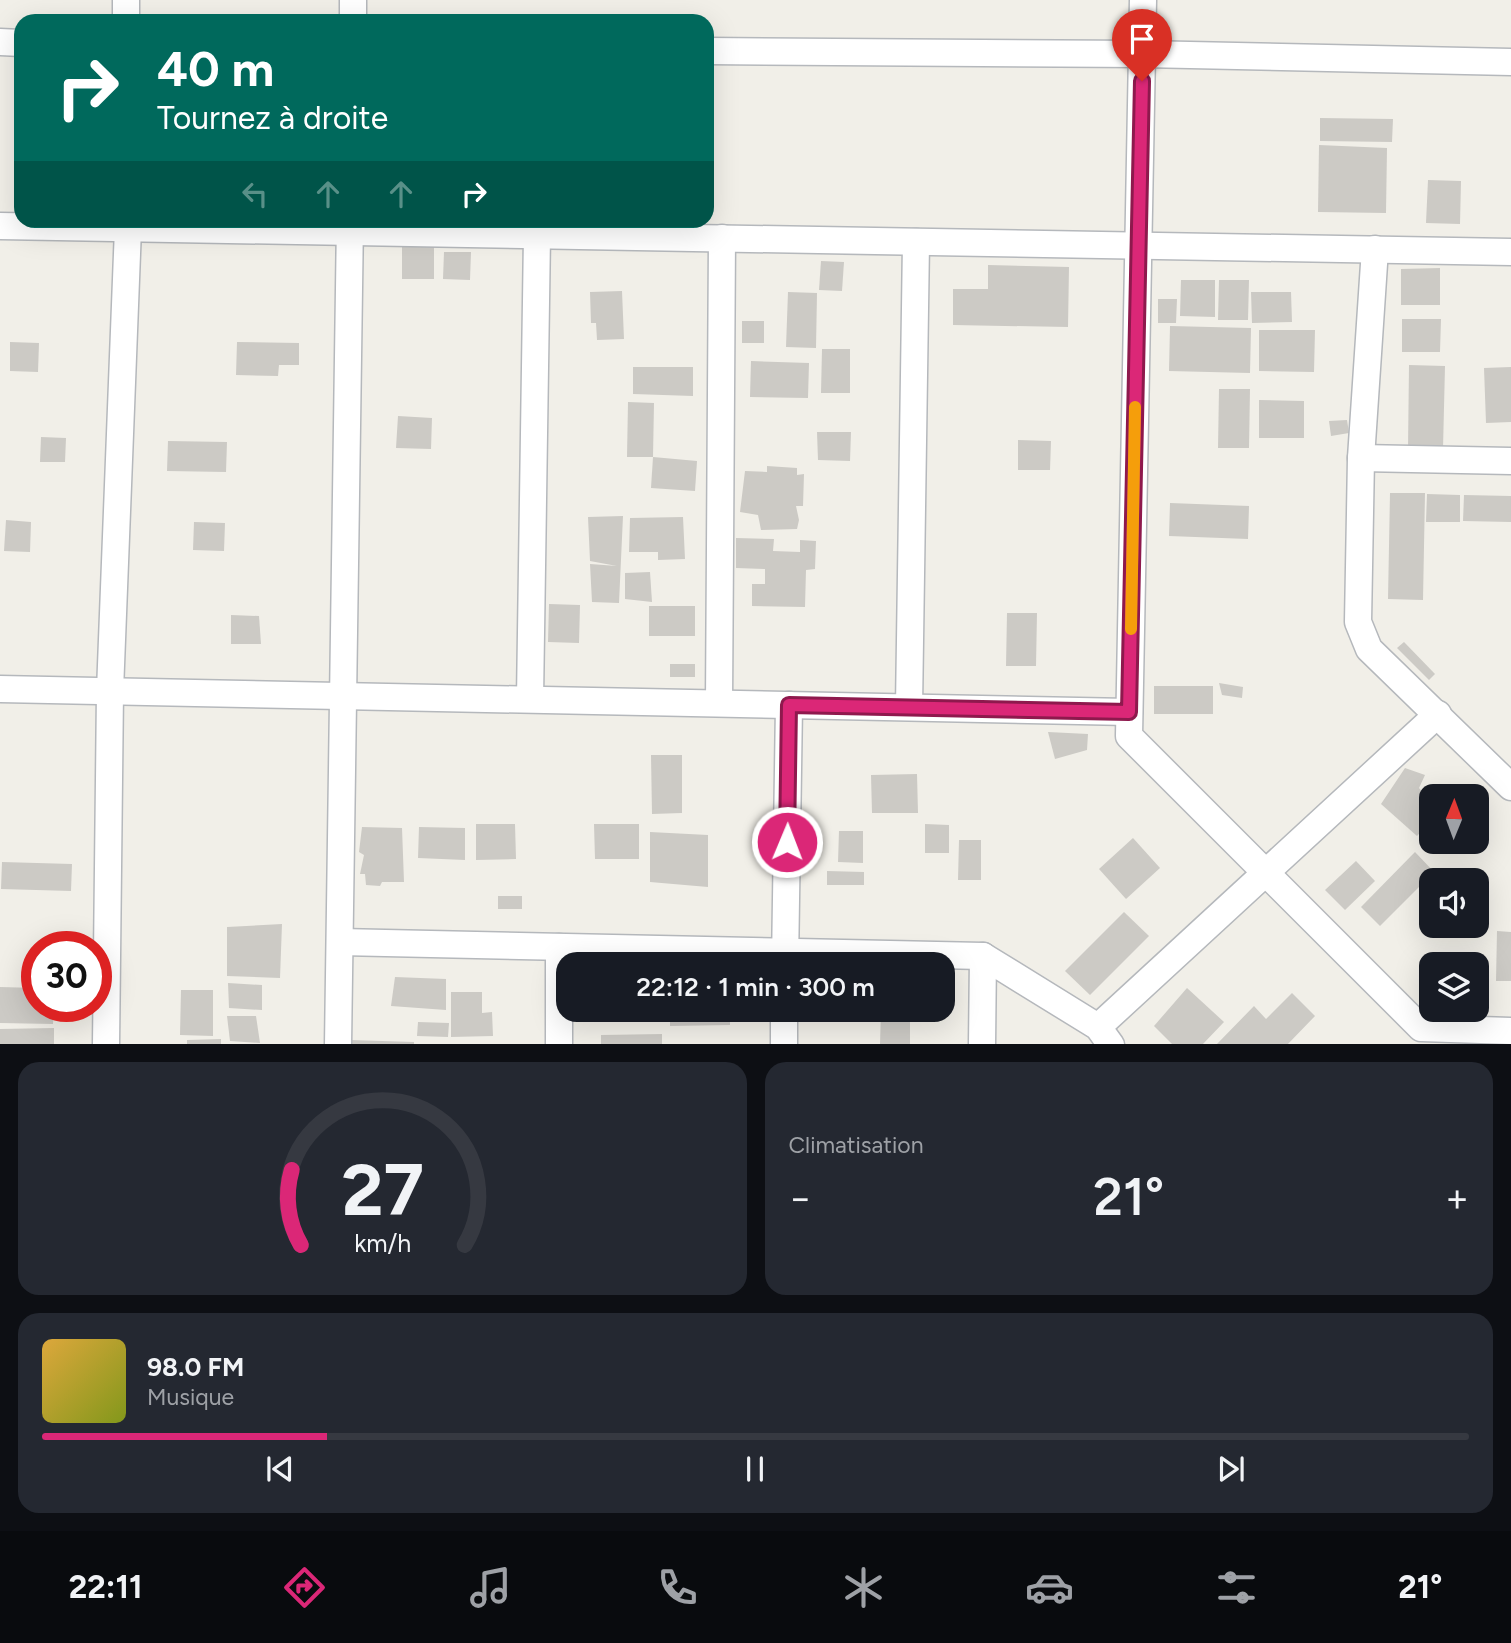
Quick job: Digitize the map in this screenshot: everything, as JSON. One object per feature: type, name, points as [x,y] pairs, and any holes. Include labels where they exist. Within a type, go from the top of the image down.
[{"type":"street","points":[[1143,0],[1129,736],[1267,874],[1421,1037],[1511,1031]]},
{"type":"street","points":[[714,51],[1143,54],[1511,62]]},
{"type":"street","points":[[85,228],[202,228]]},
{"type":"street","points":[[338,1044],[350,228]]},
{"type":"street","points":[[392,228],[537,235],[1511,252]]},
{"type":"street","points":[[106,1044],[110,691],[128,229]]},
{"type":"street","points":[[530,699],[537,235]]},
{"type":"street","points":[[719,703],[722,238]]},
{"type":"street","points":[[909,707],[916,242]]},
{"type":"street","points":[[1375,249],[1361,458],[1358,622],[1369,649],[1511,787]]},
{"type":"street","points":[[1361,458],[1511,461]]},
{"type":"street","points":[[0,689],[1129,712]]},
{"type":"street","points":[[785,952],[789,705]]},
{"type":"street","points":[[955,956],[983,956],[1105,1036],[1267,874],[1438,714]]},
{"type":"street","points":[[340,942],[662,952]]},
{"type":"street","points":[[559,947],[559,1044]]},
{"type":"street","points":[[982,1044],[983,956]]},
{"type":"street","points":[[784,1022],[784,1044]]},
{"type":"building","points":[[1320,118],[1393,119],[1392,142],[1320,141]]},
{"type":"building","points":[[1319,145],[1387,148],[1386,213],[1318,212]]},
{"type":"building","points":[[1428,180],[1461,181],[1460,224],[1426,223]]},
{"type":"building","points":[[402,247],[434,247],[434,279],[402,279]]},
{"type":"building","points":[[444,252],[471,252],[470,280],[443,279]]},
{"type":"building","points":[[821,261],[844,262],[842,291],[819,290]]},
{"type":"building","points":[[988,265],[1069,267],[1068,327],[953,325],[953,289],[988,289]]},
{"type":"building","points":[[1440,268],[1440,305],[1401,305],[1401,269]]},
{"type":"building","points":[[1181,280],[1215,280],[1215,317],[1180,316]]},
{"type":"building","points":[[1219,280],[1249,280],[1248,320],[1218,320]]},
{"type":"building","points":[[622,291],[624,339],[597,340],[596,323],[591,323],[590,292]]},
{"type":"building","points":[[788,292],[817,293],[816,348],[786,347]]},
{"type":"building","points":[[1251,292],[1291,292],[1292,322],[1252,323]]},
{"type":"building","points":[[1158,299],[1177,299],[1176,323],[1158,323]]},
{"type":"building","points":[[1402,319],[1441,319],[1440,352],[1402,352]]},
{"type":"building","points":[[742,321],[764,321],[764,343],[742,343]]},
{"type":"building","points":[[1170,326],[1251,328],[1250,373],[1169,371]]},
{"type":"building","points":[[1259,330],[1315,330],[1314,372],[1259,371]]},
{"type":"building","points":[[10,342],[39,343],[38,372],[10,371]]},
{"type":"building","points":[[237,342],[299,343],[299,365],[279,365],[278,376],[236,375]]},
{"type":"building","points":[[822,349],[850,349],[850,393],[821,393]]},
{"type":"building","points":[[751,361],[809,363],[808,398],[750,397]]},
{"type":"building","points":[[1409,365],[1445,366],[1443,449],[1408,449]]},
{"type":"building","points":[[633,367],[693,367],[693,396],[633,394]]},
{"type":"building","points":[[1511,367],[1511,422],[1486,423],[1484,368]]},
{"type":"building","points":[[1219,389],[1250,389],[1249,448],[1218,448]]},
{"type":"building","points":[[1259,400],[1304,401],[1304,438],[1259,438]]},
{"type":"building","points":[[628,402],[654,403],[653,457],[627,457]]},
{"type":"building","points":[[398,416],[432,418],[431,449],[396,448]]},
{"type":"building","points":[[1347,420],[1349,433],[1331,436],[1329,421]]},
{"type":"building","points":[[817,432],[851,432],[850,461],[818,460]]},
{"type":"building","points":[[41,437],[66,438],[65,462],[40,462]]},
{"type":"building","points":[[1018,440],[1051,441],[1050,470],[1018,470]]},
{"type":"building","points":[[168,441],[227,442],[226,472],[167,471]]},
{"type":"building","points":[[653,457],[697,461],[695,491],[651,488]]},
{"type":"building","points":[[767,466],[797,468],[797,475],[804,474],[803,506],[796,506],[799,520],[797,529],[761,530],[758,515],[740,512],[745,471],[767,472]]},
{"type":"building","points":[[1390,493],[1425,493],[1423,600],[1388,599]]},
{"type":"building","points":[[1427,494],[1460,495],[1460,522],[1426,522]]},
{"type":"building","points":[[1464,495],[1511,496],[1511,522],[1463,521]]},
{"type":"building","points":[[1170,503],[1249,506],[1248,539],[1169,536]]},
{"type":"building","points":[[623,516],[619,603],[592,602],[590,564],[617,566],[590,561],[588,517]]},
{"type":"building","points":[[683,517],[685,559],[658,560],[658,552],[629,552],[630,518]]},
{"type":"building","points":[[6,520],[31,522],[30,552],[4,551]]},
{"type":"building","points":[[194,522],[225,523],[224,551],[193,550]]},
{"type":"building","points":[[736,538],[774,539],[773,551],[800,552],[800,540],[816,541],[815,569],[806,570],[805,607],[752,606],[752,584],[765,584],[765,569],[736,568]]},
{"type":"building","points":[[650,572],[652,602],[625,599],[625,573]]},
{"type":"building","points":[[549,604],[580,605],[579,643],[548,642]]},
{"type":"building","points":[[649,606],[695,606],[695,636],[649,636]]},
{"type":"building","points":[[1007,613],[1037,613],[1036,666],[1006,666]]},
{"type":"building","points":[[231,615],[259,616],[261,644],[231,644]]},
{"type":"building","points":[[1404,642],[1435,674],[1429,680],[1397,648]]},
{"type":"building","points":[[670,664],[695,664],[695,677],[670,677]]},
{"type":"building","points":[[1219,683],[1243,687],[1242,698],[1222,695]]},
{"type":"building","points":[[1154,686],[1213,686],[1213,714],[1154,714]]},
{"type":"building","points":[[1048,732],[1088,734],[1087,750],[1055,759]]},
{"type":"building","points":[[651,755],[682,755],[682,813],[652,814]]},
{"type":"building","points":[[1405,768],[1425,775],[1419,784],[1417,836],[1381,804]]},
{"type":"building","points":[[917,774],[918,813],[872,813],[871,775]]},
{"type":"building","points":[[476,824],[515,824],[516,859],[476,860]]},
{"type":"building","points":[[594,824],[639,824],[639,859],[595,859]]},
{"type":"building","points":[[925,824],[949,825],[949,853],[925,853]]},
{"type":"building","points":[[362,827],[402,828],[404,882],[366,885],[365,874],[360,874],[364,855],[359,852]]},
{"type":"building","points":[[419,827],[465,828],[465,860],[418,858]]},
{"type":"building","points":[[839,831],[863,831],[863,863],[838,862]]},
{"type":"building","points":[[650,832],[708,835],[708,887],[650,882]]},
{"type":"building","points":[[1133,838],[1160,868],[1126,899],[1099,869]]},
{"type":"building","points":[[959,840],[981,840],[981,880],[958,880]]},
{"type":"building","points":[[1415,852],[1430,868],[1419,868],[1419,887],[1380,926],[1361,907]]},
{"type":"building","points":[[1356,861],[1375,881],[1345,910],[1325,890]]},
{"type":"building","points":[[2,862],[72,864],[71,891],[1,889]]},
{"type":"building","points":[[827,871],[864,872],[864,885],[827,885]]},
{"type":"building","points":[[498,896],[522,896],[522,909],[498,909]]},
{"type":"building","points":[[1124,912],[1149,936],[1090,995],[1065,971]]},
{"type":"building","points":[[282,924],[280,978],[227,976],[227,927]]},
{"type":"building","points":[[1497,931],[1511,932],[1511,981],[1496,981]]},
{"type":"building","points":[[395,977],[446,979],[446,1010],[391,1006]]},
{"type":"building","points":[[228,983],[262,985],[262,1010],[229,1008]]},
{"type":"building","points":[[0,987],[21,988],[21,1022],[53,1022],[53,1024],[0,1023]]},
{"type":"building","points":[[1187,988],[1224,1022],[1203,1044],[1172,1044],[1154,1026]]},
{"type":"building","points":[[181,990],[213,990],[213,1036],[180,1035]]},
{"type":"building","points":[[451,992],[482,992],[482,1013],[492,1012],[493,1036],[451,1037]]},
{"type":"building","points":[[1292,993],[1315,1016],[1288,1044],[1217,1044],[1254,1006],[1266,1019]]},
{"type":"building","points":[[227,1016],[256,1016],[260,1043],[230,1041]]},
{"type":"building","points":[[418,1022],[449,1023],[448,1037],[417,1036]]},
{"type":"building","points":[[670,1022],[730,1022],[730,1025],[670,1026]]},
{"type":"building","points":[[881,1022],[910,1022],[910,1044],[880,1044]]},
{"type":"building","points":[[54,1028],[54,1044],[0,1044],[0,1029]]},
{"type":"building","points":[[662,1034],[662,1044],[601,1044],[601,1035]]},
{"type":"building","points":[[221,1039],[221,1044],[187,1044],[187,1040]]},
{"type":"building","points":[[350,1040],[414,1042],[414,1044],[350,1044]]},
{"type":"slow traffic","points":[[1131,629],[1135,407]]},
{"type":"route","points":[[787,842],[789,705],[1129,712],[1142,81]]}]
